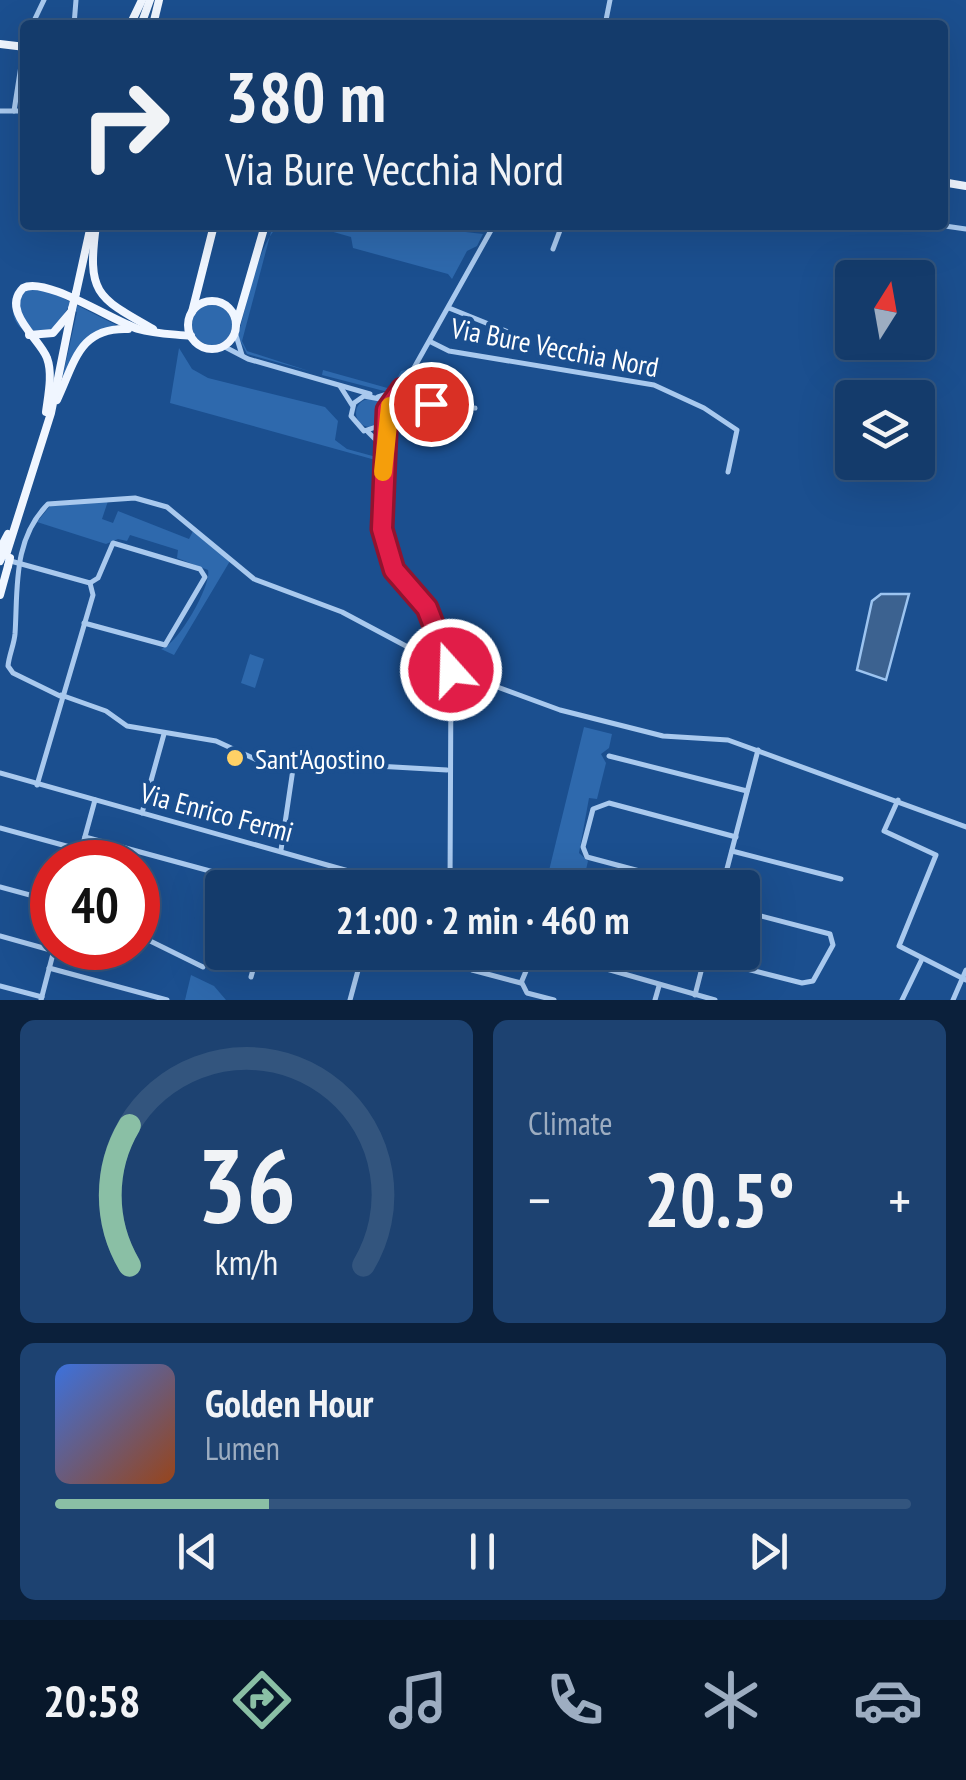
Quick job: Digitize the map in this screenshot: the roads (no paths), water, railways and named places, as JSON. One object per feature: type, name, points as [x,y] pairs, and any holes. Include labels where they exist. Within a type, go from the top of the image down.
[{"type":"main road","points":[[0,577],[48,413],[90,230]]},
{"type":"main road","points":[[91,230],[98,292],[110,306],[165,334]]},
{"type":"main road","points":[[191,336],[190,316],[213,230]]},
{"type":"main road","points":[[48,413],[90,337],[104,329],[191,336],[205,348],[223,346],[236,328],[265,230]]},
{"type":"main road","points":[[48,413],[47,358],[12,324],[10,305],[20,290],[37,284],[141,330]]},
{"type":"main road","points":[[165,334],[205,302],[221,303],[233,313],[236,328]]},
{"type":"main road","points":[[22,334],[52,332],[72,309]]},
{"type":"main road","points":[[0,595],[3,558]]},
{"type":"street","points":[[14,111],[20,71]]},
{"type":"street","points":[[0,111],[20,111]]},
{"type":"street","name":"Via Bure Vecchia Nord","points":[[387,410],[450,308],[491,230]]},
{"type":"street","points":[[553,249],[560,230]]},
{"type":"street","name":"Via Bure Vecchia Nord","points":[[450,308],[506,331]]},
{"type":"street","points":[[236,328],[235,343],[244,358]]},
{"type":"street","name":"Via Bure Vecchia Nord","points":[[430,342],[449,352],[671,390],[737,430],[728,472]]},
{"type":"street","points":[[223,346],[244,358],[375,397],[387,410],[381,516],[392,564],[427,608],[451,670],[449,870]]},
{"type":"street","points":[[337,384],[348,392],[353,422],[382,448]]},
{"type":"street","points":[[352,406],[362,397],[402,389],[442,408],[475,408]]},
{"type":"street","points":[[367,431],[380,428],[386,420]]},
{"type":"street","points":[[447,770],[341,764],[267,766],[216,741],[124,725],[106,711],[12,673],[8,666],[14,638],[14,581],[38,516],[48,504],[144,499],[176,511],[254,580],[348,615],[451,670],[560,710],[657,734],[724,739],[966,827]]},
{"type":"street","points":[[84,623],[161,645],[169,641],[205,579],[202,570],[113,544],[99,576],[90,583]]},
{"type":"street","points":[[3,558],[90,583]]},
{"type":"street","points":[[36,785],[94,592],[90,583]]},
{"type":"street","points":[[142,813],[164,734]]},
{"type":"street","points":[[727,870],[758,750]]},
{"type":"street","points":[[608,756],[747,791]]},
{"type":"street","points":[[281,850],[293,768]]},
{"type":"street","name":"Via Enrico Fermi","points":[[0,775],[352,870]]},
{"type":"street","points":[[84,840],[94,800]]},
{"type":"street","points":[[898,800],[884,831],[936,855],[899,944],[964,979]]},
{"type":"street","points":[[639,870],[586,855],[583,845],[593,808],[611,804],[736,837]]},
{"type":"street","points":[[0,828],[44,840]]},
{"type":"street","points":[[85,837],[209,870]]},
{"type":"street","points":[[732,851],[841,880]]},
{"type":"street","points":[[0,886],[30,895]]},
{"type":"street","points":[[760,916],[830,934],[833,943],[809,983],[760,970]]},
{"type":"street","points":[[0,936],[30,943]]},
{"type":"street","points":[[160,946],[203,967]]},
{"type":"street","points":[[902,1000],[922,959]]},
{"type":"street","points":[[0,986],[41,998],[48,970]]},
{"type":"street","points":[[56,970],[167,1000]]},
{"type":"street","points":[[251,977],[253,970]]},
{"type":"street","points":[[350,1000],[358,970]]},
{"type":"street","points":[[472,970],[522,983]]},
{"type":"street","points":[[527,970],[522,983],[527,993],[554,1000]]},
{"type":"street","points":[[606,970],[715,1000]]},
{"type":"street","points":[[695,995],[701,970]]},
{"type":"street","points":[[953,1000],[966,970]]},
{"type":"street","points":[[656,1000],[659,986]]},
{"type":"place","name":"Sant'Agostino","points":[[235,758]]}]
